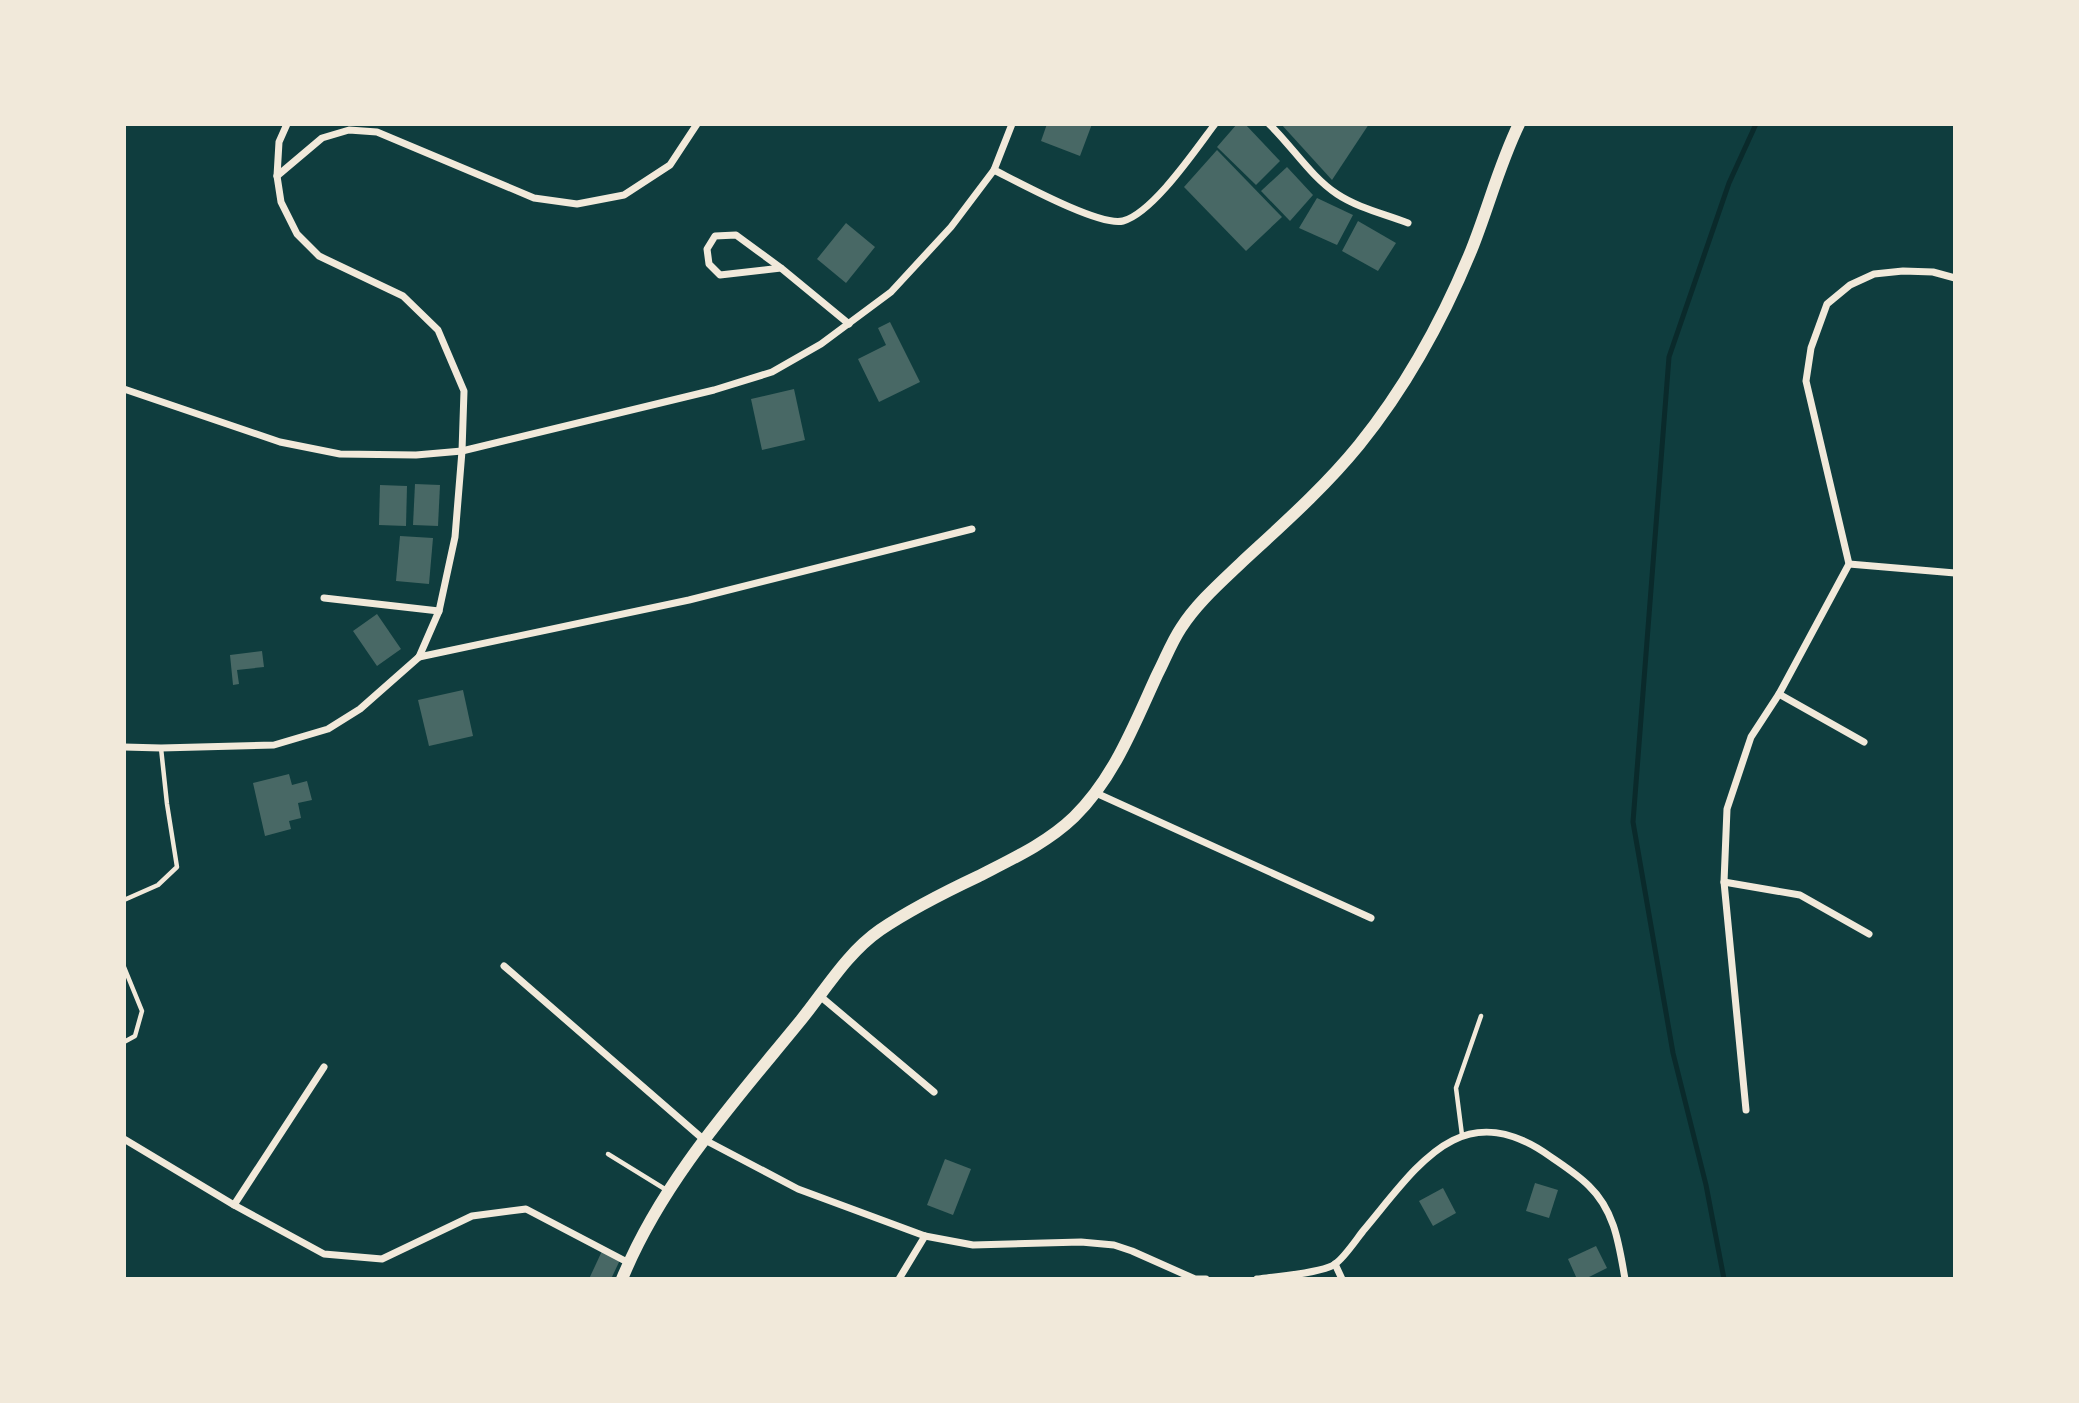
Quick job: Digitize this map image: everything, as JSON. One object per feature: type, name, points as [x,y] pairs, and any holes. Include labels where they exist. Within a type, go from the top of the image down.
[{"type":"main road","points":[[622,1279],[669,1191],[703,1139],[861,945],[879,931],[944,892],[1012,859],[1054,834],[1075,817],[1096,793],[1114,768],[1181,628],[1214,589],[1319,489],[1358,447],[1385,411],[1436,325],[1460,276],[1519,124]]},
{"type":"street","points":[[124,747],[274,745],[328,729],[360,709],[419,657],[439,611],[455,537],[464,391],[438,330],[404,296],[319,256],[297,234],[281,202],[277,176],[279,142],[287,124]]},
{"type":"street","points":[[277,176],[322,138],[349,130],[377,132],[534,198],[578,204],[624,195],[670,165],[697,124]]},
{"type":"street","points":[[124,389],[280,442],[340,454],[416,455],[462,451],[714,390],[772,372],[821,344],[891,292],[951,227],[994,170],[1012,124]]},
{"type":"street","points":[[994,170],[1052,199],[1105,221],[1123,221],[1142,210],[1160,193],[1216,124]]},
{"type":"street","points":[[1269,124],[1337,194],[1355,204],[1408,223]]},
{"type":"street","points":[[781,268],[720,275],[709,264],[707,249],[715,236],[736,235],[781,268],[849,324]]},
{"type":"street","points":[[1746,1110],[1724,882],[1727,810],[1751,737],[1779,694],[1849,564],[1806,381],[1811,348],[1827,304],[1862,279],[1874,274],[1903,271],[1933,272],[1955,278]]},
{"type":"street","points":[[419,657],[689,600],[972,529]]},
{"type":"street","points":[[1849,564],[1955,573]]},
{"type":"street","points":[[324,598],[439,611]]},
{"type":"street","points":[[1779,694],[1864,742]]},
{"type":"street","points":[[1096,793],[1371,918]]},
{"type":"street","points":[[1724,882],[1800,895],[1870,934]]},
{"type":"street","points":[[504,967],[703,1139],[798,1189],[925,1236],[973,1245],[1081,1242],[1114,1245],[1195,1279],[1206,1279]]},
{"type":"street","points":[[820,996],[934,1092]]},
{"type":"street","points":[[234,1205],[324,1067]]},
{"type":"street","points":[[1257,1279],[1304,1273],[1335,1265],[1407,1178],[1439,1148],[1462,1135],[1495,1132],[1538,1147],[1588,1184],[1600,1197],[1613,1224],[1625,1279]]},
{"type":"street","points":[[124,1139],[234,1205],[324,1254],[382,1259],[472,1216],[526,1209],[629,1263]]},
{"type":"street","points":[[913,1279],[902,1275],[925,1236]]},
{"type":"street","points":[[1335,1265],[1342,1279]]},
{"type":"lane","points":[[124,900],[158,885],[177,867],[161,748]]},
{"type":"lane","points":[[124,967],[142,1012],[135,1036],[124,1042]]},
{"type":"lane","points":[[1462,1135],[1455,1088],[1481,1016]]},
{"type":"lane","points":[[608,1154],[669,1191]]},
{"type":"building","points":[[1047,124],[1092,124],[1080,156],[1041,141]]},
{"type":"building","points":[[1237,124],[1245,124],[1280,161],[1256,185],[1217,147]]},
{"type":"building","points":[[1281,124],[1369,124],[1332,180]]},
{"type":"building","points":[[1217,150],[1282,217],[1246,251],[1184,187]]},
{"type":"building","points":[[1287,167],[1313,195],[1290,221],[1261,191]]},
{"type":"building","points":[[1317,198],[1353,215],[1337,245],[1299,228]]},
{"type":"building","points":[[1358,221],[1396,243],[1378,271],[1342,251]]},
{"type":"building","points":[[846,223],[875,247],[846,283],[817,259]]},
{"type":"building","points":[[890,322],[920,382],[879,402],[858,359],[886,345],[878,328]]},
{"type":"building","points":[[794,389],[805,440],[762,450],[751,399]]},
{"type":"building","points":[[415,484],[440,485],[438,526],[413,525]]},
{"type":"building","points":[[380,485],[407,486],[406,526],[379,525]]},
{"type":"building","points":[[400,536],[433,538],[429,584],[396,581]]},
{"type":"building","points":[[377,614],[401,649],[377,666],[353,631]]},
{"type":"building","points":[[262,651],[264,667],[237,670],[239,684],[233,685],[230,655]]},
{"type":"building","points":[[463,690],[473,736],[429,746],[418,700]]},
{"type":"building","points":[[289,774],[292,785],[307,781],[312,800],[298,803],[301,818],[289,821],[291,829],[265,836],[253,783]]},
{"type":"building","points":[[945,1159],[971,1169],[953,1215],[927,1205]]},
{"type":"building","points":[[1535,1183],[1558,1190],[1549,1218],[1526,1211]]},
{"type":"building","points":[[1443,1188],[1456,1213],[1433,1226],[1419,1201]]},
{"type":"building","points":[[1596,1246],[1607,1268],[1585,1279],[1577,1279],[1568,1259]]},
{"type":"building","points":[[602,1251],[620,1260],[611,1279],[589,1279]]},
{"type":"waterway","points":[[1724,1279],[1706,1185],[1673,1053],[1633,822],[1669,357],[1729,183],[1756,124]]}]
